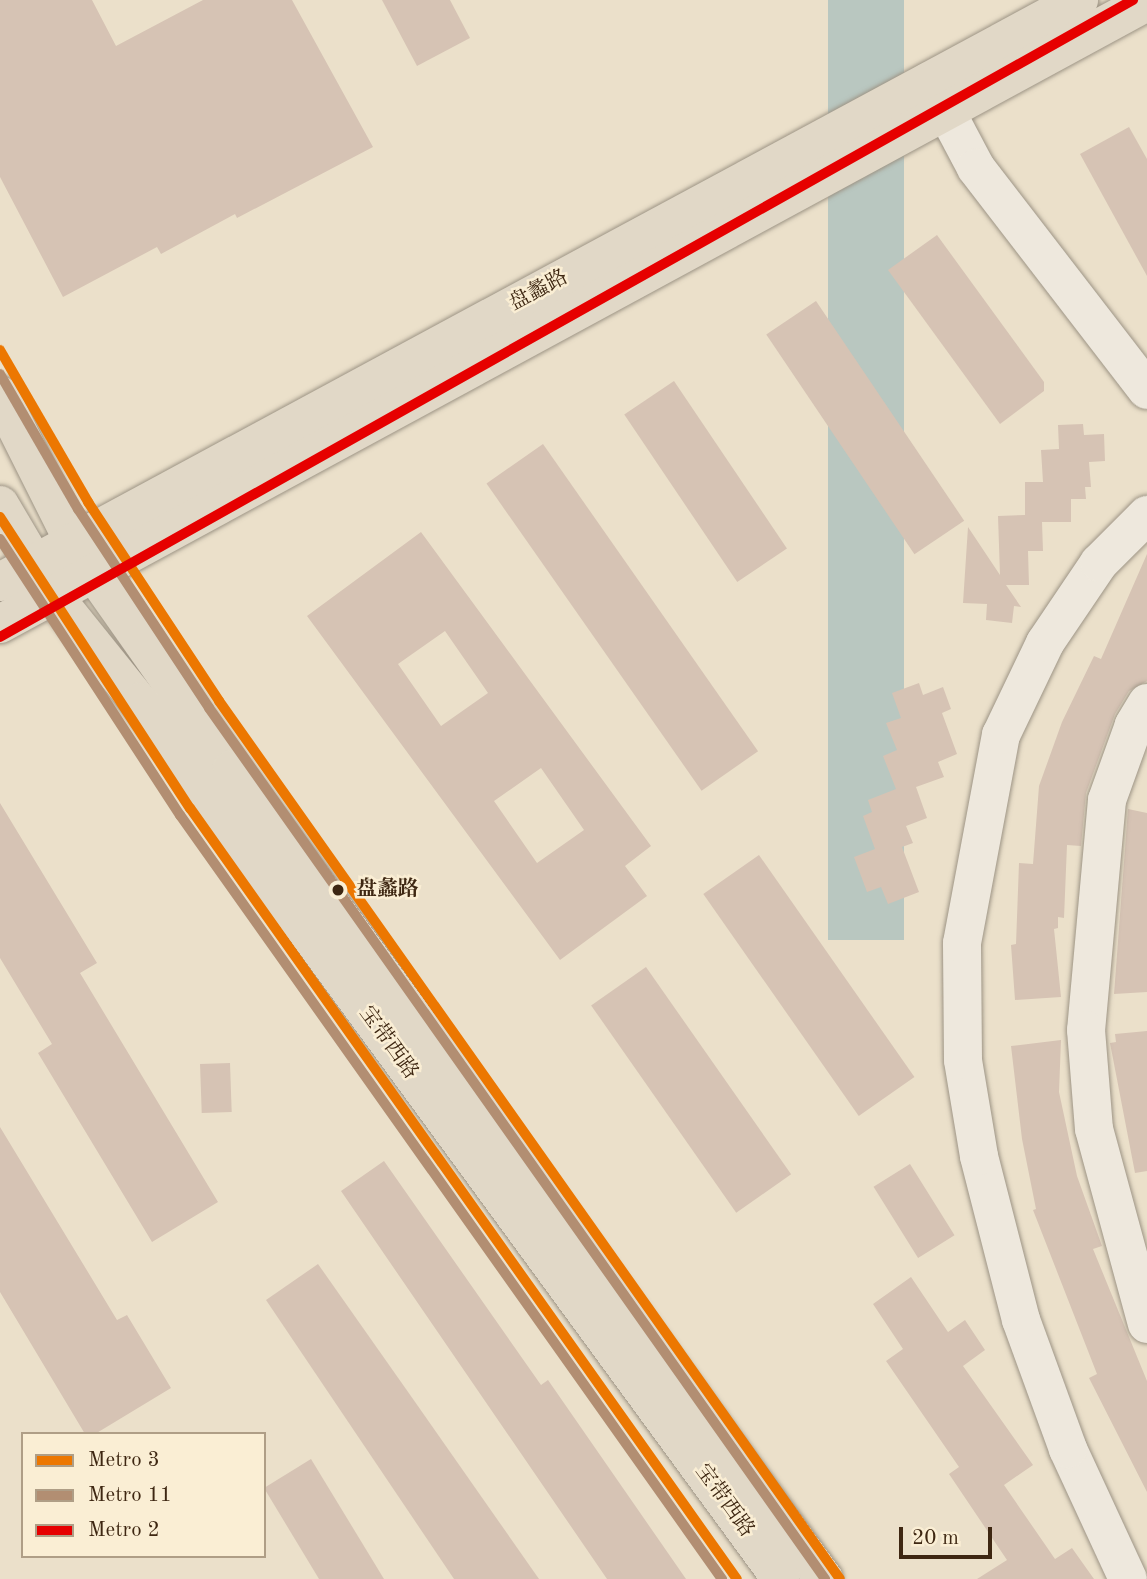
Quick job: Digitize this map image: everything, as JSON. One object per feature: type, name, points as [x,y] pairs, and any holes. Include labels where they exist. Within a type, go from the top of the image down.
[{"type":"main road","name":"盘蠡路","points":[[938,96],[1079,0]]},
{"type":"main road","name":"盘蠡路","points":[[0,624],[44,579],[83,557],[938,96],[1147,2]]},
{"type":"main road","name":"宝带西路","points":[[7,409],[83,557],[240,780],[824,1579]]},
{"type":"main road","name":"宝带西路","points":[[0,505],[44,579],[139,702],[781,1579]]},
{"type":"main road","name":"盘蠡路","points":[[0,582],[44,579]]},
{"type":"street","points":[[938,96],[976,168],[1147,390]]},
{"type":"street","points":[[1128,1579],[1068,1449],[1015,1294],[979,1156],[963,1060],[962,943],[1001,735],[1045,643],[1099,563],[1147,515]]},
{"type":"street","points":[[1147,703],[1134,725],[1107,800],[1086,1030],[1094,1129],[1147,1324]]},
{"type":"shaded area","points":[[828,0],[904,0],[904,940],[828,940]]},
{"type":"building","points":[[0,0],[92,0],[116,46],[203,0],[292,0],[373,147],[237,218],[235,214],[161,254],[157,247],[63,297],[0,177]]},
{"type":"building","points":[[382,0],[450,0],[470,38],[417,66]]},
{"type":"building","points":[[1129,127],[1147,159],[1147,276],[1080,154]]},
{"type":"building","points":[[937,235],[1044,382],[1044,391],[1000,424],[888,270]]},
{"type":"building","points":[[816,301],[964,521],[914,554],[766,335]]},
{"type":"building","points":[[674,381],[787,548],[737,582],[624,415]]},
{"type":"building","points":[[1083,424],[1084,435],[1104,434],[1105,461],[1089,462],[1091,487],[1085,487],[1086,499],[1071,499],[1071,522],[1042,522],[1043,551],[1028,551],[1029,585],[1006,585],[1021,607],[1014,606],[1012,623],[986,620],[987,604],[963,603],[968,527],[1000,575],[998,516],[1025,515],[1025,482],[1043,482],[1041,450],[1059,449],[1058,425]]},
{"type":"building","points":[[543,444],[758,751],[702,791],[486,484]]},
{"type":"building","points":[[421,532],[651,846],[625,866],[647,896],[560,960],[307,616]],"holes":[[[445,631],[488,693],[441,726],[398,664]],[[541,768],[584,830],[537,863],[494,801]]]},
{"type":"building","points":[[1147,554],[1147,681],[1129,691],[1115,714],[1086,793],[1081,846],[1067,845],[1064,918],[1058,917],[1058,928],[1054,929],[1061,997],[1015,1000],[1011,945],[1016,944],[1019,863],[1033,864],[1039,786],[1062,722],[1094,656],[1101,659]]},
{"type":"building","points":[[919,683],[923,695],[943,687],[951,709],[942,713],[957,754],[938,762],[944,777],[916,787],[927,818],[906,826],[913,843],[902,847],[919,892],[888,904],[881,887],[867,892],[854,857],[875,849],[863,816],[872,812],[868,800],[896,789],[883,756],[897,750],[886,723],[901,718],[892,693]]},
{"type":"building","points":[[0,803],[97,963],[80,973],[218,1202],[152,1242],[38,1053],[52,1044],[0,958]]},
{"type":"building","points":[[1128,809],[1147,813],[1147,992],[1114,994]]},
{"type":"building","points":[[759,855],[914,1077],[859,1116],[703,894]]},
{"type":"building","points":[[646,967],[791,1174],[736,1213],[591,1005]]},
{"type":"building","points":[[1147,1031],[1147,1171],[1135,1173],[1110,1043],[1116,1042],[1115,1034]]},
{"type":"building","points":[[1061,1040],[1059,1092],[1077,1176],[1102,1246],[1093,1249],[1147,1381],[1147,1492],[1089,1378],[1097,1374],[1033,1210],[1036,1209],[1022,1139],[1011,1046]]},
{"type":"building","points":[[230,1063],[232,1112],[202,1113],[200,1064]]},
{"type":"building","points":[[0,1127],[117,1320],[127,1315],[171,1388],[98,1432],[84,1432],[0,1292]]},
{"type":"building","points":[[384,1161],[541,1385],[548,1380],[686,1579],[607,1579],[341,1191]]},
{"type":"building","points":[[910,1164],[955,1235],[918,1258],[874,1187]]},
{"type":"building","points":[[318,1264],[539,1579],[454,1579],[266,1300]]},
{"type":"building","points":[[911,1277],[948,1332],[965,1320],[985,1350],[963,1366],[1033,1465],[1004,1485],[1055,1559],[1072,1548],[1094,1579],[977,1579],[1007,1560],[949,1474],[959,1467],[886,1361],[903,1349],[873,1304]]},
{"type":"building","points":[[311,1459],[384,1579],[319,1579],[266,1491],[266,1487]]},
{"type":"metro line","name":"2","points":[[0,637],[1133,0]]},
{"type":"metro line","name":"3","points":[[0,350],[88,502],[219,701],[840,1579]]},
{"type":"metro line","name":"11","points":[[0,374],[78,509],[209,708],[825,1579]]},
{"type":"metro line","name":"3","points":[[0,517],[190,808],[737,1579]]},
{"type":"metro line","name":"11","points":[[0,539],[180,815],[722,1579]]},
{"type":"place","name":"盘蠡路","points":[[338,890]]}]
